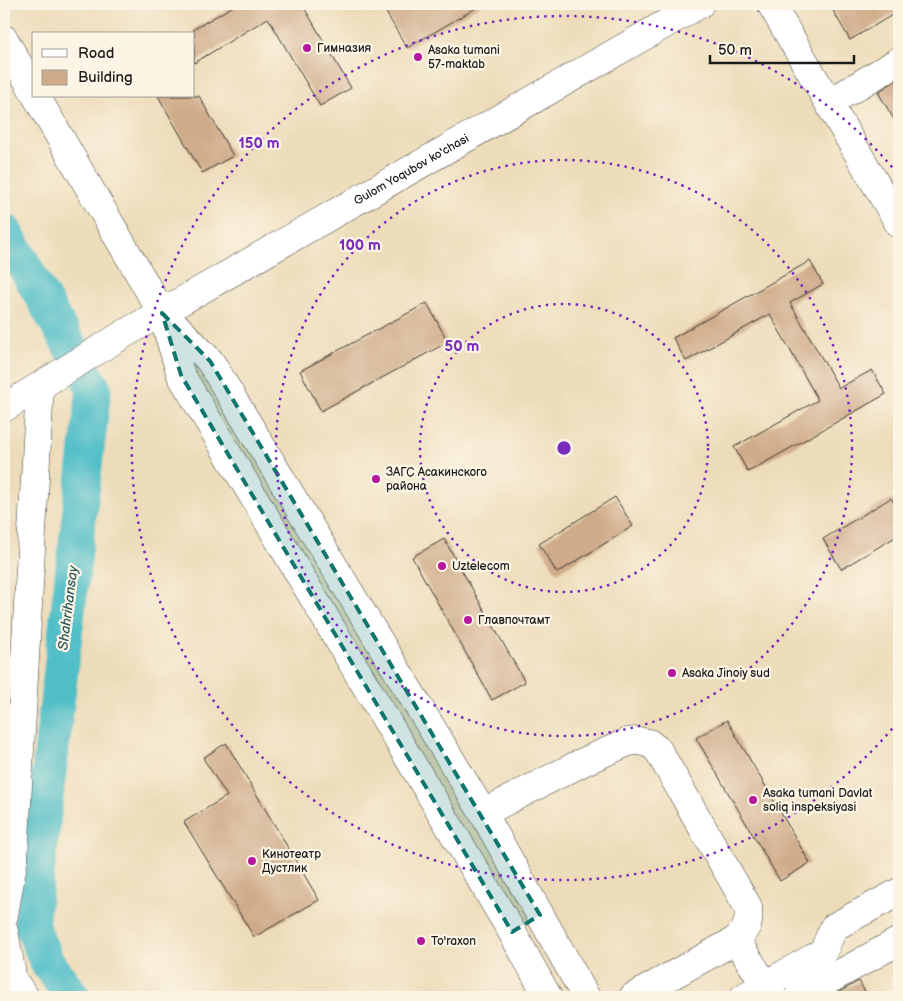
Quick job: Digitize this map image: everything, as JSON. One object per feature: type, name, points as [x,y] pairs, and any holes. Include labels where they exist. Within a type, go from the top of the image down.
[{"type":"street","name":"Gulom Yoqubov ko'chasi","points":[[4,408],[124,334],[700,4]]},
{"type":"street","points":[[771,4],[899,224]]},
{"type":"street","points":[[4,39],[32,88]]},
{"type":"street","points":[[829,103],[899,61]]},
{"type":"street","points":[[37,98],[162,312],[181,375],[512,932],[548,997]]},
{"type":"street","points":[[162,312],[210,361],[483,813],[586,997]]},
{"type":"street","points":[[4,915],[14,858],[40,387]]},
{"type":"street","points":[[483,813],[583,762],[628,742],[649,743],[658,750],[748,907],[750,919],[746,930],[736,940],[633,997]]},
{"type":"street","points":[[736,940],[761,993],[823,952],[834,927],[899,892]]},
{"type":"street","points":[[512,932],[540,915]]},
{"type":"street","points":[[4,931],[13,980],[25,997]]},
{"type":"street","points":[[798,997],[899,941]]},
{"type":"highlighted area","points":[[162,313],[210,361],[540,915],[512,932],[181,375]]},
{"type":"building","name":"Гимназия","points":[[237,4],[302,4],[351,88],[320,106],[268,18],[195,62],[194,29]]},
{"type":"building","points":[[381,4],[483,4],[407,48]]},
{"type":"building","points":[[841,4],[899,4],[899,11],[850,40],[832,9]]},
{"type":"building","points":[[899,79],[899,128],[878,92]]},
{"type":"building","points":[[195,96],[199,96],[233,156],[202,173],[159,98],[195,98]]},
{"type":"building","points":[[810,261],[823,284],[790,303],[839,388],[872,370],[886,394],[748,472],[734,447],[818,400],[770,314],[686,361],[673,338]]},
{"type":"building","points":[[427,303],[448,342],[321,411],[300,371]]},
{"type":"building","points":[[615,497],[633,526],[557,573],[539,544]]},
{"type":"building","points":[[891,498],[899,512],[899,535],[841,569],[823,539]]},
{"type":"building","name":"Главпочтамт","points":[[444,539],[525,682],[492,700],[412,557]]},
{"type":"building","name":"Asaka tumani Davlat soliq inspeksiyasi","points":[[727,720],[810,863],[780,881],[696,738]]},
{"type":"building","name":"Кинотеатр Дустлик","points":[[226,743],[319,900],[254,937],[184,822],[227,796],[203,758]]},
{"type":"building","points":[[859,981],[868,997],[830,997]]},
{"type":"waterway","name":"Shahrihansay","points":[[4,230],[94,389],[31,925],[47,962],[73,997]]},
{"type":"place","name":"Гимназия","points":[[307,48]]},
{"type":"place","name":"Asaka tumani 57-maktab","points":[[418,57]]},
{"type":"place","name":"ЗАГС Асакинского района","points":[[376,479]]},
{"type":"place","name":"Uztelecom","points":[[442,566]]},
{"type":"place","name":"Главпочтамт","points":[[468,620]]},
{"type":"place","name":"Asaka Jinoiy sud","points":[[672,673]]},
{"type":"place","name":"Asaka tumani Davlat soliq inspeksiyasi","points":[[753,800]]},
{"type":"place","name":"Кинотеатр Дустлик","points":[[252,861]]},
{"type":"place","name":"To'raxon","points":[[421,941]]}]
